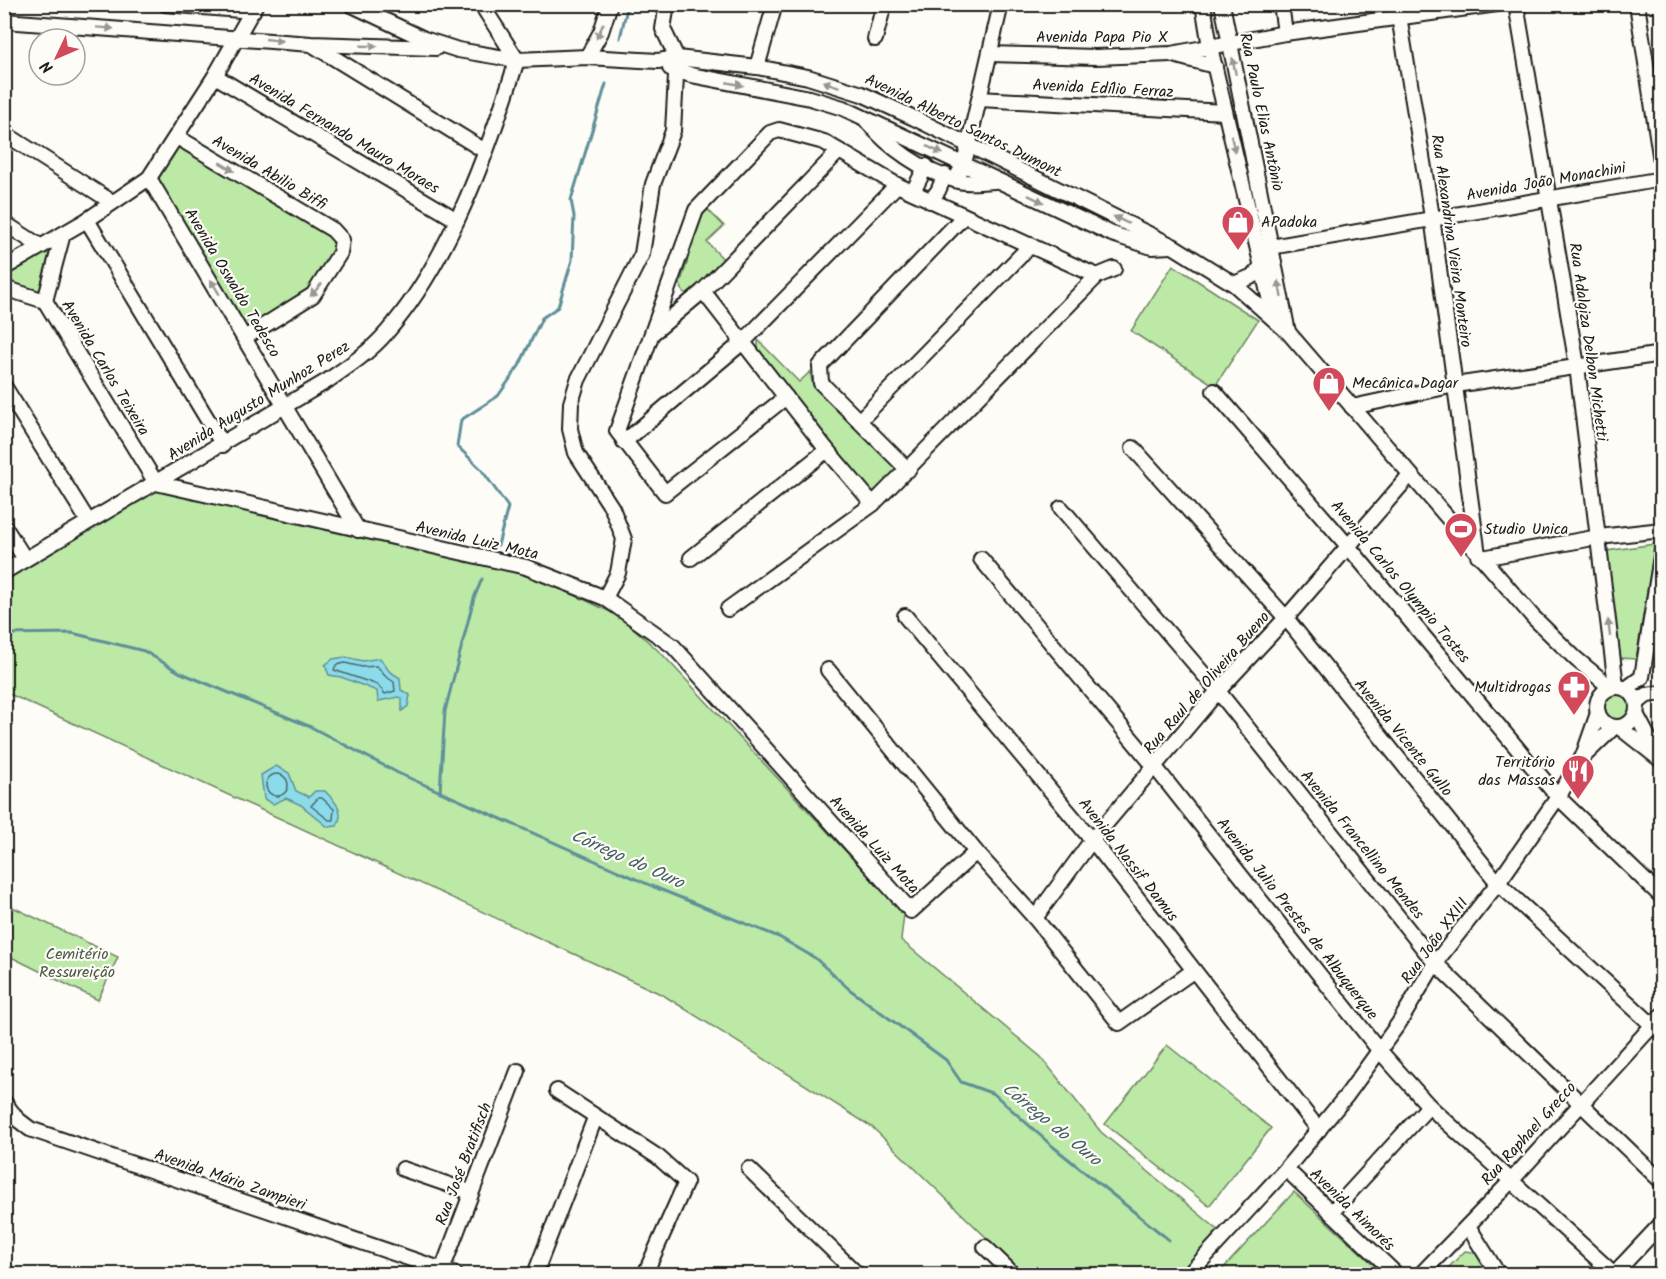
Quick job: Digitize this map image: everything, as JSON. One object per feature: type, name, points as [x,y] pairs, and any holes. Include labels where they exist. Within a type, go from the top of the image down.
[{"type":"street","points":[[4,268],[87,220],[149,178],[177,137],[255,8],[165,4]]},
{"type":"street","points":[[481,4],[517,60]]},
{"type":"street","points":[[587,57],[601,32],[610,4]]},
{"type":"street","points":[[605,598],[618,573],[624,539],[612,508],[576,453],[570,429],[571,403],[578,380],[642,254],[653,184],[673,131],[677,65],[663,29],[667,4]]},
{"type":"street","points":[[757,67],[775,4]]},
{"type":"street","points":[[875,39],[884,4]]},
{"type":"street","points":[[930,201],[964,164],[1000,4]]},
{"type":"street","name":"Rua Paulo Elias Antônio","points":[[1203,4],[1225,112],[1288,332]]},
{"type":"street","name":"Rua Paulo Elias Antônio","points":[[1222,4],[1265,247]]},
{"type":"street","points":[[1281,4],[1285,33]]},
{"type":"street","name":"Avenida Papa Pio X","points":[[990,54],[1096,57],[1171,54],[1398,11],[1497,4]]},
{"type":"street","name":"Rua Adalgiza Delbon Michetti","points":[[1516,4],[1551,200],[1576,366],[1617,688]]},
{"type":"street","points":[[1637,4],[1662,168]]},
{"type":"street","name":"Avenida Alberto Santos Dumont","points":[[356,6],[394,27],[458,50],[517,60],[587,57],[658,61],[810,98],[863,116],[1112,234],[1152,247],[1173,246]]},
{"type":"street","name":"Rua Alexandrina Vieira Monteiro","points":[[1398,11],[1432,217],[1480,557]]},
{"type":"street","points":[[4,21],[311,44],[458,50]]},
{"type":"street","points":[[311,44],[485,151]]},
{"type":"street","points":[[1171,54],[1215,66]]},
{"type":"street","name":"Avenida Augusto Munhoz Perez","points":[[4,572],[88,521],[223,445],[363,357],[388,331],[429,270],[457,220],[485,151],[517,60]]},
{"type":"street","name":"Avenida Alberto Santos Dumont","points":[[677,65],[757,67],[808,77],[862,94],[1173,246],[1234,284],[1288,332],[1533,617],[1576,659],[1617,688]]},
{"type":"street","name":"Avenida Fernando Mauro Moraes","points":[[215,76],[457,220]]},
{"type":"street","name":"Avenida Edílio Ferraz","points":[[979,99],[1225,112]]},
{"type":"street","points":[[863,116],[879,135],[900,152],[950,178],[1000,181]]},
{"type":"street","points":[[900,152],[914,118]]},
{"type":"street","points":[[786,396],[665,493],[617,431],[696,210],[770,133],[779,130],[824,142],[897,185],[1097,276]]},
{"type":"street","points":[[4,133],[112,202]]},
{"type":"street","name":"Avenida Abilio Biffi","points":[[177,137],[336,231],[342,240],[340,253],[313,294],[246,337]]},
{"type":"street","points":[[654,332],[703,291],[839,151]]},
{"type":"street","points":[[913,192],[926,166]]},
{"type":"street","name":"Avenida Oswaldo Tedesco","points":[[149,178],[246,337],[358,530]]},
{"type":"street","name":"Avenida João Monachini","points":[[1265,247],[1432,217],[1551,200],[1662,179]]},
{"type":"street","points":[[624,441],[744,341],[897,185]]},
{"type":"street","points":[[908,470],[821,383],[820,366],[964,216]]},
{"type":"street","points":[[87,220],[223,445]]},
{"type":"street","points":[[4,223],[40,246]]},
{"type":"street","name":"Avenida Carlos Teixeira","points":[[45,301],[63,234]]},
{"type":"street","points":[[860,420],[1031,244]]},
{"type":"street","points":[[1265,247],[1262,266],[1274,318]]},
{"type":"street","points":[[1234,284],[1253,276],[1262,266]]},
{"type":"street","points":[[728,609],[873,504],[1097,276],[1114,269]]},
{"type":"street","name":"Avenida Carlos Teixeira","points":[[4,288],[45,301],[156,483]]},
{"type":"street","points":[[668,291],[688,304]]},
{"type":"street","points":[[703,291],[827,450],[873,504]]},
{"type":"street","points":[[1352,407],[1455,385],[1662,354]]},
{"type":"street","points":[[4,386],[88,521]]},
{"type":"street","name":"Avenida Carlos Olympio Tostes","points":[[1214,391],[1347,545],[1558,797],[1662,897]]},
{"type":"street","name":"Avenida Vicente Gullo","points":[[1133,448],[1286,618],[1498,883],[1658,1024]]},
{"type":"street","points":[[691,558],[827,450]]},
{"type":"street","name":"Rua Raul de Oliveira Bueno","points":[[1035,918],[1092,840],[1218,691],[1286,618],[1410,475]]},
{"type":"street","name":"Avenida Luiz Mota","points":[[156,483],[526,567],[605,598],[673,646],[911,911],[976,852]]},
{"type":"street","name":"Avenida Francellino Mendes","points":[[1061,508],[1218,691],[1435,963],[1662,1182]]},
{"type":"street","points":[[4,526],[25,559]]},
{"type":"street","points":[[1480,557],[1599,537],[1662,530]]},
{"type":"street","points":[[1662,550],[1642,677],[1600,696],[1597,708],[1604,722],[1616,727],[1662,761]]},
{"type":"street","name":"Avenida Julio Prestes de Albuquerque","points":[[981,559],[1155,767],[1379,1050],[1429,1106],[1614,1275]]},
{"type":"street","name":"Avenida Nassif Damus","points":[[905,616],[1092,840],[1319,1130]]},
{"type":"street","name":"Avenida Alberto Santos Dumont","points":[[1576,659],[1597,708]]},
{"type":"street","points":[[828,670],[976,852],[1035,918],[1119,1023],[1193,971]]},
{"type":"street","points":[[1617,688],[1637,708],[1645,734],[1662,761]]},
{"type":"street","points":[[1616,727],[1629,723],[1647,695],[1662,693]]},
{"type":"street","name":"Rua João XXIII","points":[[1189,1275],[1319,1130],[1379,1050],[1435,963],[1498,883],[1558,797],[1583,756],[1597,708]]},
{"type":"street","name":"Rua João XXIII","points":[[1583,756],[1616,727]]},
{"type":"street","name":"Rua Raphael Grecco","points":[[1421,1275],[1511,1181],[1579,1103],[1658,1024]]},
{"type":"street","name":"Rua José Bratifisch","points":[[448,1272],[470,1192],[518,1071]]},
{"type":"street","points":[[557,1091],[595,1118],[658,1157],[686,1182],[645,1275]]},
{"type":"street","name":"Avenida Mário Zampieri","points":[[4,1102],[17,1119],[30,1129],[417,1270],[448,1272]]},
{"type":"street","points":[[1331,1213],[1429,1106]]},
{"type":"street","points":[[535,1275],[595,1118]]},
{"type":"street","points":[[404,1169],[470,1192]]},
{"type":"street","points":[[749,1169],[857,1275]]},
{"type":"street","name":"Avenida Aimorés","points":[[1286,1169],[1396,1275]]},
{"type":"street","points":[[1614,1275],[1662,1223]]},
{"type":"street","points":[[1468,1226],[1498,1275]]},
{"type":"street","points":[[985,1247],[1012,1275]]},
{"type":"green space","points":[[181,146],[327,231],[333,240],[333,251],[306,294],[251,328],[242,324],[159,183],[165,162]]},
{"type":"green space","points":[[702,204],[724,226],[707,242],[727,263],[691,296],[683,292],[680,284],[687,263],[697,212]]},
{"type":"green space","points":[[45,252],[49,255],[40,291],[7,283],[5,277]]},
{"type":"green space","points":[[1173,265],[1258,320],[1215,386],[1131,331]]},
{"type":"green space","points":[[758,340],[799,382],[810,372],[813,385],[898,468],[875,494],[868,490],[758,352]]},
{"type":"green space","points":[[156,484],[526,572],[621,617],[663,655],[904,914],[901,940],[1041,1057],[1101,1132],[1223,1234],[1183,1274],[1102,1274],[1094,1268],[1089,1274],[1024,1274],[872,1127],[663,995],[5,692],[5,575]]},
{"type":"green space","points":[[1655,544],[1636,659],[1620,658],[1607,551]]},
{"type":"green space","points":[[1617,692],[1628,696],[1632,707],[1628,718],[1617,722],[1606,718],[1602,707],[1606,696]]},
{"type":"green space","name":"Cemitério Ressureição","points":[[4,903],[118,957],[98,1000],[5,954]]},
{"type":"green space","points":[[1167,1045],[1271,1128],[1209,1206],[1105,1124]]},
{"type":"green space","points":[[1294,1192],[1384,1274],[1218,1274]]},
{"type":"green space","points":[[1465,1251],[1478,1253],[1491,1274],[1442,1274]]},
{"type":"water","points":[[345,657],[363,661],[380,658],[389,671],[400,678],[401,690],[410,695],[408,706],[402,711],[402,699],[399,697],[378,701],[377,691],[341,677],[329,675],[325,665],[333,659]]},
{"type":"water","points":[[276,766],[289,773],[296,791],[309,797],[315,791],[325,791],[340,811],[337,826],[328,827],[301,805],[286,798],[273,804],[264,799],[261,775]]},
{"type":"waterway","points":[[620,38],[628,4]]},
{"type":"waterway","points":[[498,545],[508,507],[481,469],[457,446],[461,420],[498,396],[519,366],[542,318],[558,307],[572,260],[574,216],[571,200],[606,84]]},
{"type":"waterway","points":[[440,792],[445,711],[474,598],[482,579]]},
{"type":"waterway","name":"Córrego do Ouro","points":[[4,634],[72,633],[144,651],[179,672],[311,727],[398,773],[654,887],[779,937],[815,958],[849,989],[946,1060],[961,1082],[994,1094],[1051,1145],[1169,1240]]},
{"type":"place","name":"APadoka","points":[[1238,251]]},
{"type":"place","name":"Mecânica Dagar","points":[[1329,412]]},
{"type":"place","name":"Studio Unica","points":[[1461,558]]},
{"type":"place","name":"Multidrogas","points":[[1574,716]]},
{"type":"place","name":"Território das Massas","points":[[1578,800]]}]
